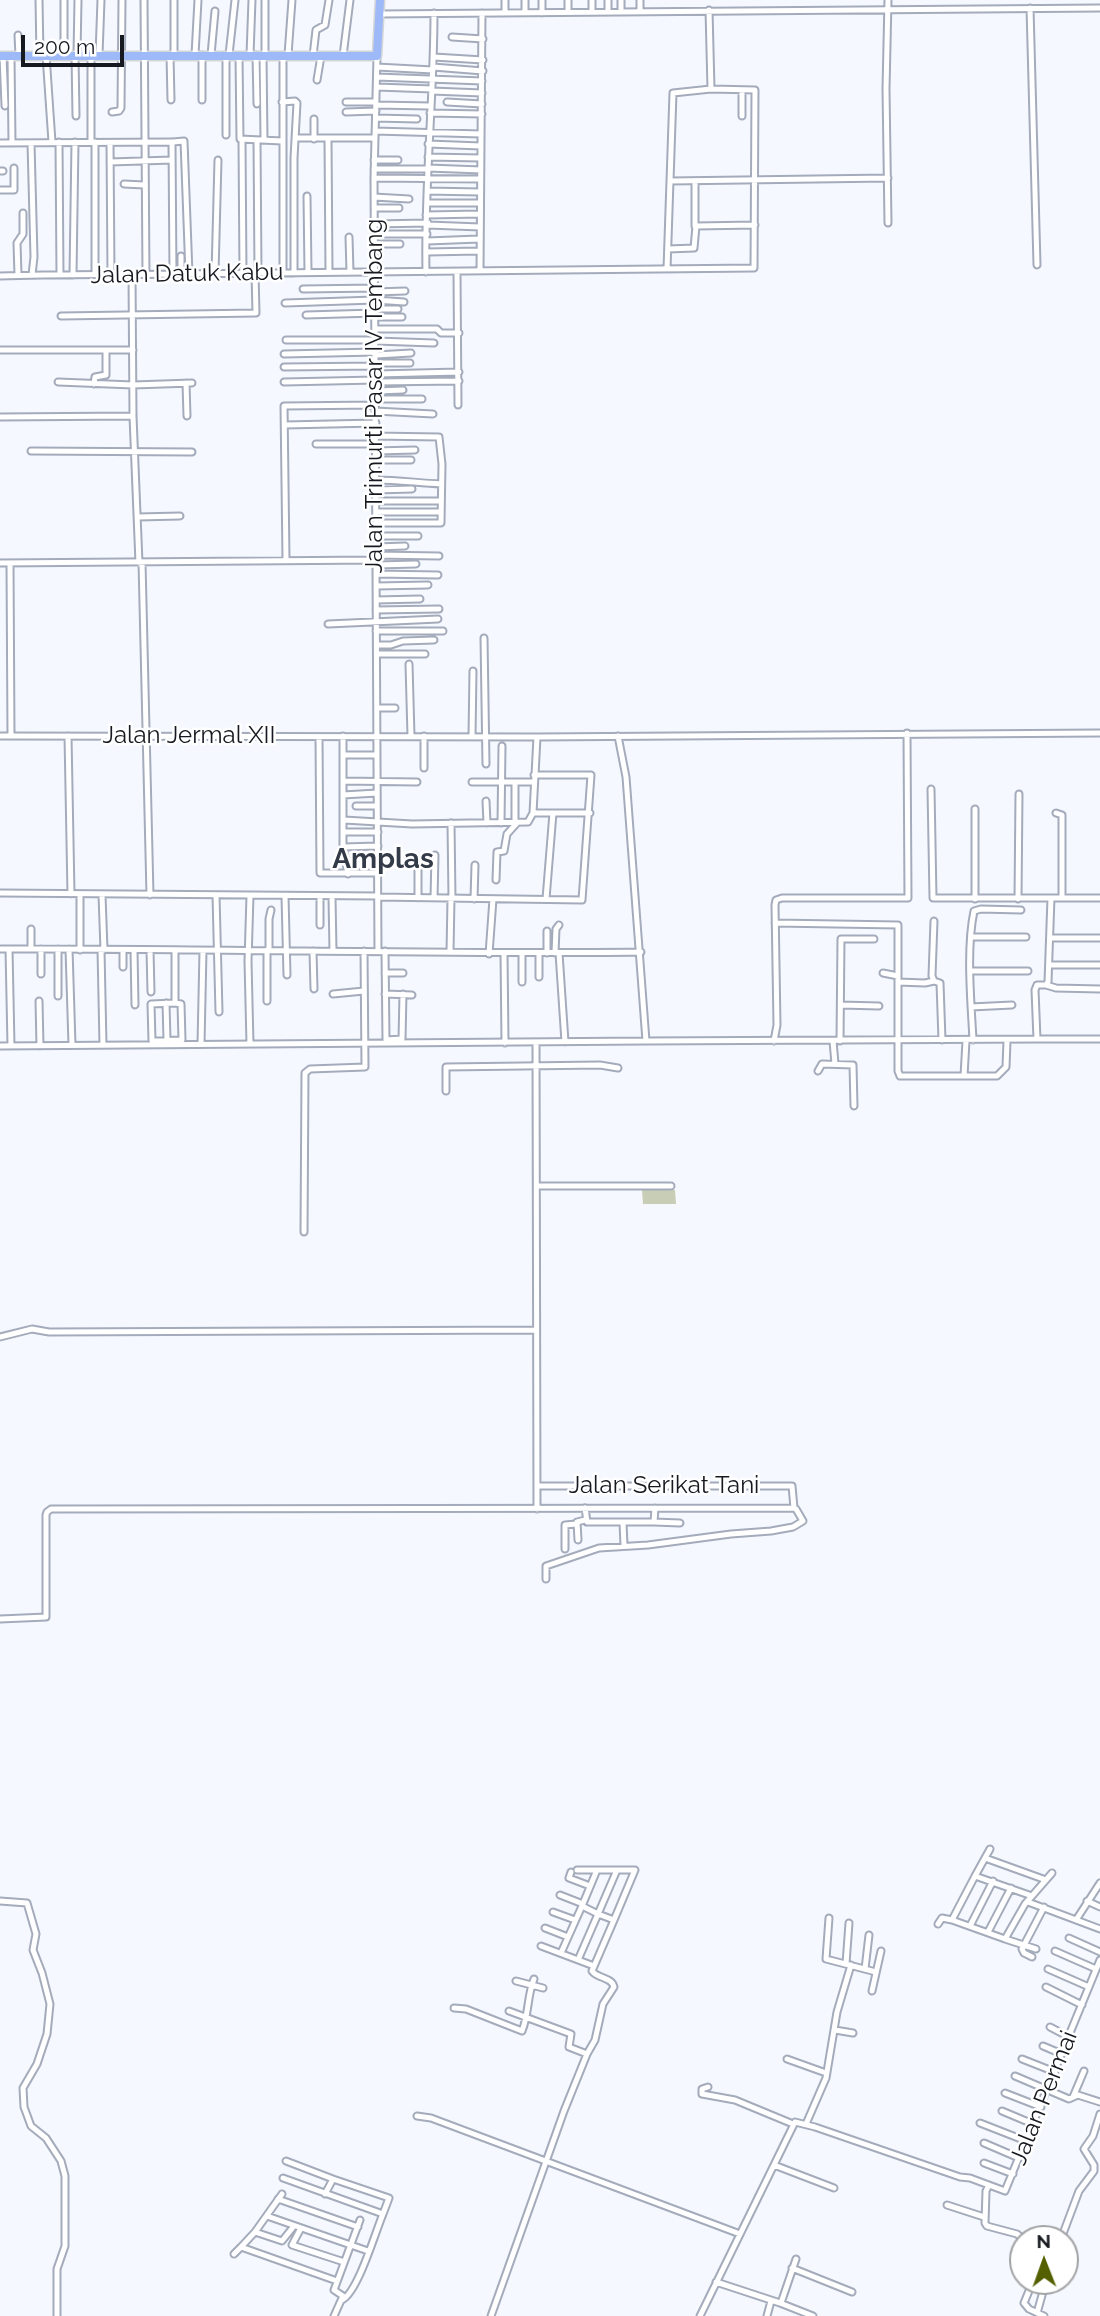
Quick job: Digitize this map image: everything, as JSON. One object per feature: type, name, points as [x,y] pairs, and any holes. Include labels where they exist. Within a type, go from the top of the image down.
[{"type":"main road","points":[[8,56],[377,56],[380,0]]},
{"type":"street","points":[[39,0],[43,55],[55,142],[60,275]]},
{"type":"street","points":[[64,0],[64,55]]},
{"type":"street","points":[[76,116],[78,0]]},
{"type":"street","points":[[95,275],[93,142],[95,55],[101,0]]},
{"type":"street","points":[[112,112],[118,112],[121,108],[122,0]]},
{"type":"street","points":[[144,0],[146,275]]},
{"type":"street","points":[[171,100],[174,0]]},
{"type":"street","points":[[198,0],[203,55],[202,100]]},
{"type":"street","points":[[226,135],[228,55],[234,0]]},
{"type":"street","points":[[61,316],[256,313],[261,140],[259,55],[253,0]]},
{"type":"street","points":[[257,104],[265,0]]},
{"type":"street","points":[[283,273],[282,102],[292,0]]},
{"type":"street","points":[[317,80],[316,30],[326,24],[329,0]]},
{"type":"street","points":[[343,56],[350,0]]},
{"type":"street","points":[[505,0],[505,13]]},
{"type":"street","points":[[525,0],[525,13]]},
{"type":"street","points":[[542,0],[542,13]]},
{"type":"street","points":[[568,0],[568,12]]},
{"type":"street","points":[[592,0],[592,12]]},
{"type":"street","points":[[608,0],[608,12]]},
{"type":"street","points":[[621,0],[621,12]]},
{"type":"street","points":[[640,0],[640,12]]},
{"type":"street","points":[[658,0],[658,11]]},
{"type":"street","points":[[676,0],[677,10]]},
{"type":"street","points":[[744,0],[744,10]]},
{"type":"street","points":[[766,0],[766,10]]},
{"type":"street","points":[[814,0],[814,9]]},
{"type":"street","points":[[825,0],[825,9]]},
{"type":"street","points":[[849,0],[849,10]]},
{"type":"street","points":[[859,0],[859,9]]},
{"type":"street","points":[[888,0],[888,223]]},
{"type":"street","points":[[932,0],[932,9]]},
{"type":"street","points":[[952,0],[952,9]]},
{"type":"street","points":[[970,0],[970,9]]},
{"type":"street","points":[[1027,0],[1037,265]]},
{"type":"street","points":[[1058,0],[1058,8]]},
{"type":"street","points":[[1084,0],[1084,8]]},
{"type":"street","points":[[907,1],[907,9]]},
{"type":"street","points":[[702,2],[707,10],[711,89]]},
{"type":"street","points":[[379,14],[1100,8]]},
{"type":"street","points":[[203,55],[215,11]]},
{"type":"street","points":[[426,272],[428,132],[434,57],[434,13]]},
{"type":"street","points":[[480,271],[482,13]]},
{"type":"street","points":[[5,106],[8,56],[18,36]]},
{"type":"street","points":[[452,37],[483,39]]},
{"type":"street","points":[[239,55],[243,273]]},
{"type":"street","points":[[8,56],[12,143]]},
{"type":"street","name":"Jalan Trimurti Pasar IV Tembang","points":[[377,56],[374,159],[377,820],[378,897],[386,997],[385,1039],[402,1038],[403,997]]},
{"type":"street","points":[[434,57],[483,60]]},
{"type":"street","points":[[377,67],[482,71]]},
{"type":"street","points":[[377,77],[482,81]]},
{"type":"street","points":[[239,87],[250,87]]},
{"type":"street","points":[[377,87],[482,93]]},
{"type":"street","points":[[667,269],[673,93],[711,89],[755,90],[755,225],[695,227]]},
{"type":"street","points":[[742,91],[742,116]]},
{"type":"street","points":[[282,102],[297,102],[294,272]]},
{"type":"street","points":[[346,102],[417,119]]},
{"type":"street","points":[[447,102],[482,104]]},
{"type":"street","points":[[346,112],[376,109],[482,114]]},
{"type":"street","points":[[314,118],[314,139]]},
{"type":"street","points":[[375,131],[481,134]]},
{"type":"street","points":[[295,138],[375,138]]},
{"type":"street","points":[[328,139],[329,272]]},
{"type":"street","points":[[242,141],[282,143],[294,155]]},
{"type":"street","points":[[73,275],[75,142]]},
{"type":"street","points":[[0,143],[186,142],[189,274]]},
{"type":"street","points":[[31,143],[34,257],[32,275]]},
{"type":"street","points":[[110,143],[111,275]]},
{"type":"street","points":[[172,143],[173,275]]},
{"type":"street","points":[[428,144],[481,146]]},
{"type":"street","points":[[428,157],[481,158]]},
{"type":"street","points":[[374,159],[398,160]]},
{"type":"street","points":[[110,162],[172,160]]},
{"type":"street","points":[[215,274],[218,160]]},
{"type":"street","points":[[0,190],[14,190],[14,168]]},
{"type":"street","points":[[374,169],[481,170]]},
{"type":"street","points":[[374,178],[480,179]]},
{"type":"street","points":[[670,181],[888,178]]},
{"type":"street","points":[[668,249],[694,248],[695,181]]},
{"type":"street","points":[[124,184],[145,185]]},
{"type":"street","points":[[427,191],[480,192]]},
{"type":"street","points":[[307,196],[308,272]]},
{"type":"street","points":[[374,197],[409,199]]},
{"type":"street","points":[[427,203],[480,202]]},
{"type":"street","points":[[374,208],[399,208]]},
{"type":"street","points":[[18,275],[17,243],[23,234],[23,213]]},
{"type":"street","points":[[426,215],[480,214]]},
{"type":"street","points":[[374,224],[480,226]]},
{"type":"street","name":"Jalan Datuk Kabu","points":[[0,275],[754,268],[755,225]]},
{"type":"street","points":[[375,234],[479,239]]},
{"type":"street","points":[[349,237],[350,272]]},
{"type":"street","points":[[375,244],[400,244]]},
{"type":"street","points":[[428,252],[479,251]]},
{"type":"street","points":[[181,256],[181,274]]},
{"type":"street","points":[[457,272],[458,405]]},
{"type":"street","points":[[132,275],[132,385],[141,563],[150,895]]},
{"type":"street","points":[[303,289],[405,291]]},
{"type":"street","points":[[285,303],[375,300],[404,302]]},
{"type":"street","points":[[306,315],[375,313],[398,309]]},
{"type":"street","points":[[375,313],[402,317]]},
{"type":"street","points":[[376,329],[437,329],[440,333],[459,334]]},
{"type":"street","points":[[286,341],[376,340],[434,343]]},
{"type":"street","points":[[0,350],[133,350]]},
{"type":"street","points":[[94,384],[94,378],[107,374],[106,350]]},
{"type":"street","points":[[284,354],[411,353]]},
{"type":"street","points":[[284,368],[410,363]]},
{"type":"street","points":[[284,382],[376,379],[459,372]]},
{"type":"street","points":[[376,379],[459,381]]},
{"type":"street","points":[[58,382],[132,385],[189,383],[187,416]]},
{"type":"street","points":[[376,391],[403,390]]},
{"type":"street","points":[[286,559],[284,406],[375,405],[422,400]]},
{"type":"street","points":[[375,405],[433,414]]},
{"type":"street","points":[[0,416],[133,416]]},
{"type":"street","points":[[285,425],[376,423]]},
{"type":"street","points":[[375,436],[440,438],[441,484],[441,523],[376,523]]},
{"type":"street","points":[[316,444],[415,450]]},
{"type":"street","points":[[31,451],[192,452]]},
{"type":"street","points":[[375,460],[411,460]]},
{"type":"street","points":[[375,480],[441,484]]},
{"type":"street","points":[[375,489],[412,489]]},
{"type":"street","points":[[375,501],[441,501]]},
{"type":"street","points":[[376,512],[441,512]]},
{"type":"street","points":[[138,517],[180,516]]},
{"type":"street","points":[[376,536],[418,536]]},
{"type":"street","points":[[376,547],[405,546]]},
{"type":"street","points":[[0,563],[376,560],[439,556]]},
{"type":"street","points":[[376,560],[415,564]]},
{"type":"street","points":[[10,563],[11,736]]},
{"type":"street","points":[[376,575],[438,575]]},
{"type":"street","points":[[376,586],[428,585]]},
{"type":"street","points":[[376,600],[420,599]]},
{"type":"street","points":[[376,610],[439,609]]},
{"type":"street","points":[[328,624],[438,619]]},
{"type":"street","points":[[376,631],[443,631]]},
{"type":"street","points":[[484,638],[486,764]]},
{"type":"street","points":[[377,645],[434,640]]},
{"type":"street","points":[[377,654],[425,654]]},
{"type":"street","points":[[409,664],[411,736]]},
{"type":"street","points":[[472,737],[473,671]]},
{"type":"street","points":[[378,708],[396,708]]},
{"type":"street","points":[[774,1041],[777,1025],[775,905],[780,898],[908,898],[907,733]]},
{"type":"street","name":"Jalan Jermal XII","points":[[0,736],[537,737],[1100,733]]},
{"type":"street","points":[[68,736],[71,894]]},
{"type":"street","points":[[343,736],[343,847],[348,874]]},
{"type":"street","points":[[424,736],[424,768]]},
{"type":"street","points":[[618,736],[626,777],[646,1041]]},
{"type":"street","points":[[319,737],[320,873],[378,873]]},
{"type":"street","points":[[344,820],[393,823],[528,822],[533,813],[537,737]]},
{"type":"street","points":[[501,823],[502,746]]},
{"type":"street","points":[[343,755],[377,755]]},
{"type":"street","points":[[0,893],[582,900],[590,813],[590,774],[534,775]]},
{"type":"street","points":[[343,781],[417,782]]},
{"type":"street","points":[[472,782],[534,782]]},
{"type":"street","points":[[496,880],[497,852],[505,851],[507,834],[516,823],[515,782]]},
{"type":"street","points":[[931,789],[932,897],[1100,898]]},
{"type":"street","points":[[343,794],[377,793]]},
{"type":"street","points":[[1018,899],[1019,794]]},
{"type":"street","points":[[486,801],[486,823]]},
{"type":"street","points":[[356,806],[377,806]]},
{"type":"street","points":[[975,809],[975,899]]},
{"type":"street","points":[[533,813],[590,813]]},
{"type":"street","points":[[545,899],[553,813]]},
{"type":"street","points":[[1056,813],[1062,815],[1062,898]]},
{"type":"street","points":[[450,952],[451,823]]},
{"type":"street","points":[[343,832],[378,832]]},
{"type":"street","points":[[343,847],[378,846]]},
{"type":"street","points":[[434,898],[435,855]]},
{"type":"street","points":[[418,859],[418,898]]},
{"type":"street","points":[[474,899],[475,865]]},
{"type":"street","points":[[80,894],[80,950]]},
{"type":"street","points":[[102,895],[103,1045]]},
{"type":"street","points":[[216,895],[219,1012]]},
{"type":"street","points":[[250,896],[250,1044]]},
{"type":"street","points":[[285,896],[287,975]]},
{"type":"street","points":[[320,897],[320,925]]},
{"type":"street","points":[[332,897],[332,951]]},
{"type":"street","points":[[1046,985],[1051,898]]},
{"type":"street","points":[[489,954],[493,899]]},
{"type":"street","points":[[267,1001],[271,910]]},
{"type":"street","points":[[964,1076],[969,1040],[971,937],[975,910],[1021,910]]},
{"type":"street","points":[[934,921],[934,981]]},
{"type":"street","points":[[775,923],[897,924],[900,1076],[994,1077],[1002,1073],[1006,1066],[1007,1041]]},
{"type":"street","points":[[559,926],[555,932],[565,1042]]},
{"type":"street","points":[[31,929],[31,949]]},
{"type":"street","points":[[547,932],[547,953]]},
{"type":"street","points":[[971,937],[1026,937]]},
{"type":"street","points":[[1050,938],[1100,938]]},
{"type":"street","points":[[835,1064],[841,1005],[841,939],[874,939]]},
{"type":"street","points":[[0,949],[489,954],[640,952]]},
{"type":"street","points":[[9,949],[11,1046]]},
{"type":"street","points":[[41,949],[41,974]]},
{"type":"street","points":[[58,949],[58,996]]},
{"type":"street","points":[[69,950],[72,1045]]},
{"type":"street","points":[[123,950],[123,967]]},
{"type":"street","points":[[134,950],[135,1005]]},
{"type":"street","points":[[150,950],[151,992]]},
{"type":"street","points":[[175,951],[175,1003]]},
{"type":"street","points":[[201,1044],[202,951]]},
{"type":"street","points":[[313,951],[314,989]]},
{"type":"street","points":[[304,1232],[305,1073],[313,1069],[365,1067],[364,951]]},
{"type":"street","points":[[503,953],[505,1043]]},
{"type":"street","points":[[522,953],[522,982]]},
{"type":"street","points":[[538,953],[539,977]]},
{"type":"street","points":[[1049,965],[1100,965]]},
{"type":"street","points":[[971,971],[1028,971]]},
{"type":"street","points":[[385,973],[403,973]]},
{"type":"street","points":[[883,974],[898,979],[925,983],[934,981],[940,984],[942,1040]]},
{"type":"street","points":[[1037,1039],[1037,985],[1100,989]]},
{"type":"street","points":[[333,994],[364,991]]},
{"type":"street","points":[[386,997],[412,995]]},
{"type":"street","points":[[38,1001],[40,1046]]},
{"type":"street","points":[[166,1003],[167,1040]]},
{"type":"street","points":[[166,1003],[181,1004],[181,1040],[152,1041],[150,1004],[166,1003]]},
{"type":"street","points":[[841,1005],[879,1006]]},
{"type":"street","points":[[971,1007],[1012,1005]]},
{"type":"street","points":[[0,1046],[1100,1039]]},
{"type":"street","points":[[536,1042],[537,1507]]},
{"type":"street","points":[[446,1091],[446,1067],[600,1065],[618,1068]]},
{"type":"street","points":[[818,1071],[820,1065],[853,1065],[854,1105]]},
{"type":"street","points":[[537,1186],[671,1186]]},
{"type":"street","points":[[0,1337],[32,1329],[49,1332],[537,1330]]},
{"type":"street","name":"Jalan Serikat Tani","points":[[537,1486],[792,1486],[794,1508]]},
{"type":"street","points":[[585,1508],[585,1520]]},
{"type":"street","points":[[654,1522],[655,1508]]},
{"type":"street","points":[[0,1619],[46,1617],[46,1515],[51,1509],[796,1508],[803,1521],[793,1527],[589,1550],[548,1565],[544,1568],[546,1579]]},
{"type":"street","points":[[565,1549],[565,1525],[576,1524],[578,1521],[680,1523]]},
{"type":"street","points":[[624,1522],[624,1546]]},
{"type":"street","points":[[576,1524],[578,1540]]},
{"type":"street","points":[[952,1920],[990,1849]]},
{"type":"street","points":[[985,1858],[1046,1880]]},
{"type":"street","points":[[561,1954],[597,1870]]},
{"type":"street","points":[[578,1960],[617,1870]]},
{"type":"street","points":[[491,2316],[545,2162],[595,2040],[603,2004],[614,1987],[611,1981],[594,1974],[594,1966],[636,1872],[574,1871],[569,1878],[590,1886]]},
{"type":"street","points":[[1006,1939],[1030,1899],[1052,1873]]},
{"type":"street","points":[[975,1876],[1011,1888],[1044,1907],[1100,1929]]},
{"type":"street","points":[[970,1926],[993,1881]]},
{"type":"street","points":[[1071,1918],[1100,1883]]},
{"type":"street","points":[[988,1932],[1011,1888]]},
{"type":"street","points":[[560,1895],[614,1920]]},
{"type":"street","points":[[0,1901],[27,1903],[36,1934],[33,1950],[50,2001],[47,2034],[37,2064],[26,2080],[23,2091],[28,2121],[46,2138],[63,2166],[65,2176],[65,2246],[57,2269],[57,2316]]},
{"type":"street","points":[[1087,1901],[1100,1907]]},
{"type":"street","points":[[1032,1957],[1024,1953],[1023,1945],[1044,1907]]},
{"type":"street","points":[[553,1912],[575,1920]]},
{"type":"street","points":[[828,1918],[826,1959],[876,1972]]},
{"type":"street","points":[[938,1924],[942,1918],[952,1920],[1035,1950]]},
{"type":"street","points":[[806,2124],[826,2074],[848,1964],[849,1923]]},
{"type":"street","points":[[545,1928],[568,1937]]},
{"type":"street","points":[[865,1969],[869,1935]]},
{"type":"street","points":[[1069,1938],[1100,1952]]},
{"type":"street","points":[[541,1946],[594,1966]]},
{"type":"street","points":[[872,1991],[881,1951]]},
{"type":"street","points":[[1055,1951],[1096,1969]]},
{"type":"street","name":"Jalan Permai","points":[[793,2124],[806,2124],[957,2177],[970,2178],[1004,2192],[1100,1960]]},
{"type":"street","points":[[1048,1969],[1089,1987]]},
{"type":"street","points":[[516,1980],[533,1982],[543,1988]]},
{"type":"street","points":[[454,2008],[466,2009],[521,2031],[527,2017],[529,1992],[533,1982]]},
{"type":"street","points":[[1046,1987],[1082,2005]]},
{"type":"street","points":[[509,2011],[571,2034],[569,2047],[587,2054]]},
{"type":"street","points":[[1050,2026],[1069,2037]]},
{"type":"street","points":[[835,2030],[852,2033]]},
{"type":"street","points":[[1043,2046],[1062,2054]]},
{"type":"street","points":[[787,2059],[826,2074]]},
{"type":"street","points":[[1022,2059],[1055,2072]]},
{"type":"street","points":[[1073,2097],[1084,2071]]},
{"type":"street","points":[[1015,2077],[1069,2099],[1079,2095],[1100,2102]]},
{"type":"street","points":[[700,2316],[793,2124],[735,2100],[702,2094],[702,2089],[708,2087]]},
{"type":"street","points":[[1005,2093],[1041,2107]]},
{"type":"street","points":[[1002,2111],[1033,2124]]},
{"type":"street","points":[[1066,2225],[1080,2188],[1094,2174],[1094,2165],[1084,2150],[1093,2136],[1100,2114]]},
{"type":"street","points":[[417,2116],[431,2118],[740,2234]]},
{"type":"street","points":[[981,2123],[1026,2141]]},
{"type":"street","points":[[984,2143],[1019,2158]]},
{"type":"street","points":[[286,2161],[389,2198],[349,2297],[342,2300]]},
{"type":"street","points":[[985,2164],[1013,2174]]},
{"type":"street","points":[[774,2165],[834,2189]]},
{"type":"street","points":[[283,2178],[383,2214]]},
{"type":"street","points":[[325,2194],[333,2179]]},
{"type":"street","points":[[989,2185],[986,2190],[984,2217],[987,2226],[1009,2232]]},
{"type":"street","points":[[234,2253],[255,2232],[280,2196],[359,2223],[334,2290],[343,2296],[334,2316]]},
{"type":"street","points":[[947,2205],[984,2217]]},
{"type":"street","points":[[267,2216],[368,2251]]},
{"type":"street","points":[[255,2232],[282,2241],[298,2227]]},
{"type":"street","points":[[281,2262],[298,2227]]},
{"type":"street","points":[[240,2247],[337,2281]]},
{"type":"street","points":[[288,2250],[344,2262]]},
{"type":"street","points":[[780,2303],[796,2259]]},
{"type":"street","points":[[792,2268],[852,2292]]},
{"type":"street","points":[[716,2282],[813,2316]]},
{"type":"street","points":[[1027,2295],[1024,2303],[1026,2307],[1044,2316]]},
{"type":"street","points":[[1037,2313],[1042,2295]]},
{"type":"street","points":[[767,2316],[771,2301]]},
{"type":"green space","points":[[642,1190],[675,1190],[676,1204],[643,1204]]},
{"type":"district","name":"Amplas","points":[[383,860]]}]
